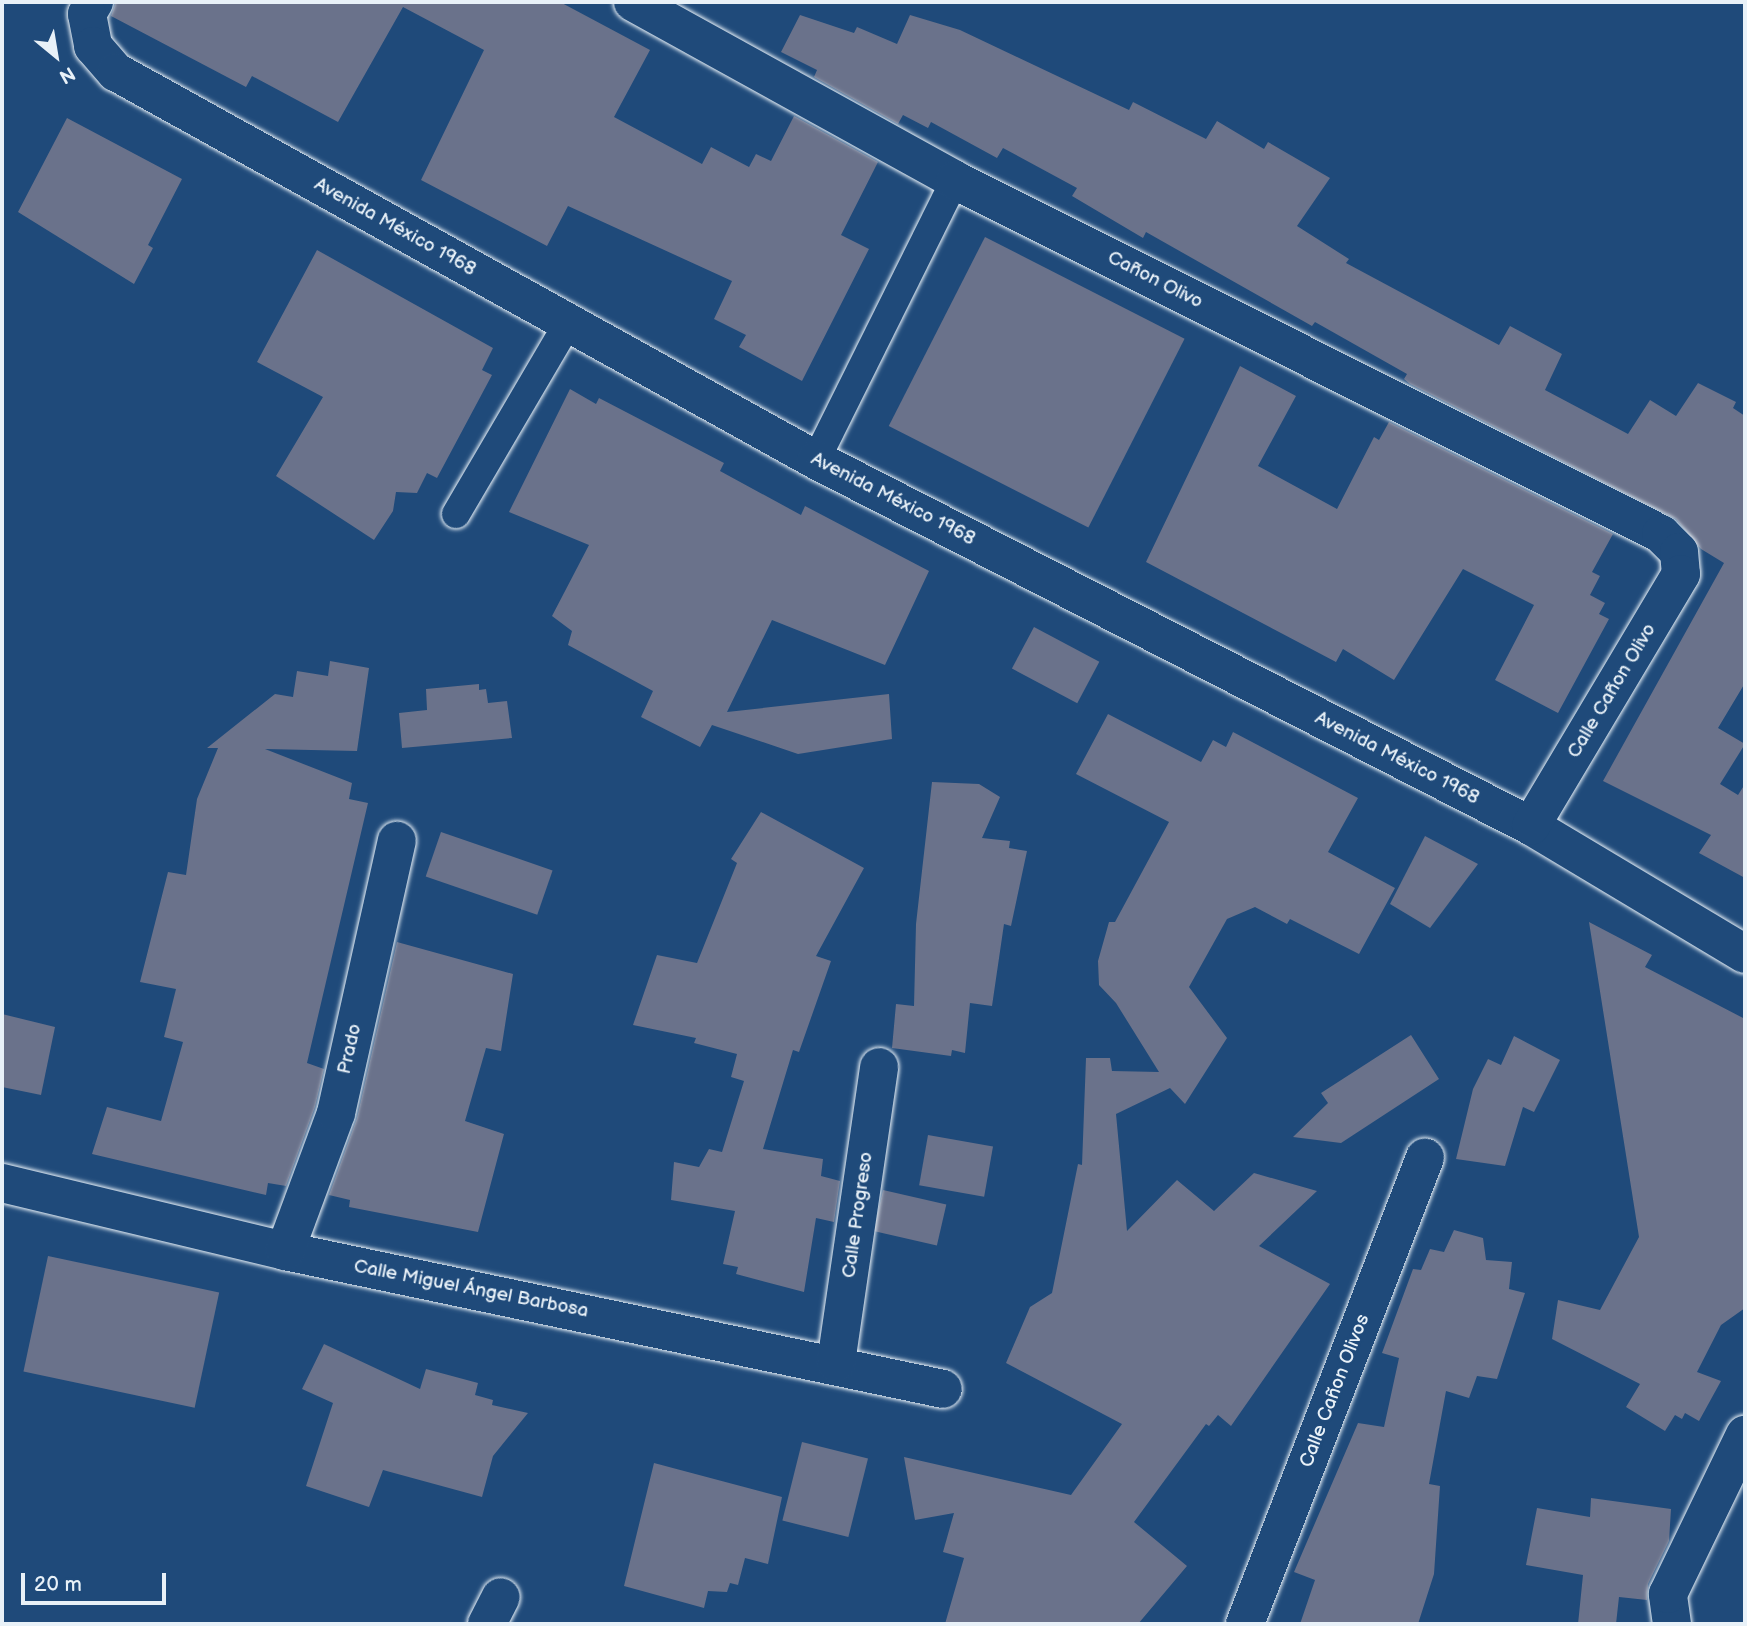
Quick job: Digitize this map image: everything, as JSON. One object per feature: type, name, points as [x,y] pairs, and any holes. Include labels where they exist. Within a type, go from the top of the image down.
[{"type":"street","name":"Avenida México 1968","points":[[94,2],[88,14],[93,46],[116,72],[816,460],[1531,826],[1745,954]]},
{"type":"street","name":"Cañon Olivo","points":[[633,2],[955,180],[1661,534],[1679,552]]},
{"type":"street","name":"Calle Cañon Olivo","points":[[1531,826],[1681,574],[1679,552]]},
{"type":"street","name":"Prado","points":[[285,1251],[336,1113],[397,841]]},
{"type":"street","name":"Calle Progreso","points":[[836,1363],[879,1067]]},
{"type":"street","name":"Calle Cañon Olivos","points":[[1245,1624],[1425,1158]]},
{"type":"street","name":"Calle Miguel Ángel Barbosa","points":[[2,1182],[285,1251],[836,1363],[943,1389]]},
{"type":"street","points":[[1672,1624],[1668,1621],[1668,1594],[1745,1435]]},
{"type":"lane","points":[[816,460],[955,180]]},
{"type":"lane","points":[[456,514],[568,323]]},
{"type":"building","points":[[116,2],[560,2],[650,50],[614,117],[702,164],[711,147],[749,167],[756,154],[771,161],[794,116],[878,162],[841,235],[869,249],[802,381],[739,347],[746,335],[714,319],[732,281],[568,206],[547,246],[421,180],[484,50],[403,7],[338,122],[252,76],[246,87],[111,16]]},
{"type":"building","points":[[800,15],[854,33],[857,27],[897,44],[910,15],[960,30],[1129,110],[1133,102],[1206,139],[1217,121],[1264,149],[1268,142],[1330,178],[1297,226],[1349,259],[1346,263],[1499,345],[1510,326],[1562,354],[1545,390],[1628,434],[1650,400],[1676,416],[1698,383],[1736,402],[1733,408],[1745,416],[1745,683],[1718,728],[1745,744],[1720,784],[1738,795],[1745,784],[1745,878],[1699,853],[1711,835],[1603,781],[1724,563],[1701,549],[1676,519],[1410,384],[1404,379],[1407,374],[1315,322],[1312,326],[1146,232],[1143,238],[1072,196],[1077,188],[1003,148],[997,158],[931,122],[928,128],[903,115],[898,124],[814,77],[817,70],[781,52]]},
{"type":"building","points":[[67,118],[182,179],[148,245],[153,248],[134,284],[18,212]]},
{"type":"building","points":[[985,237],[1185,339],[1088,528],[889,426]]},
{"type":"building","points":[[317,250],[493,348],[482,370],[492,375],[437,478],[427,473],[417,493],[396,492],[393,511],[374,540],[276,476],[323,397],[257,362]]},
{"type":"building","points":[[1240,366],[1296,396],[1258,466],[1337,509],[1374,437],[1379,440],[1389,422],[1613,534],[1592,572],[1600,576],[1590,595],[1605,603],[1599,614],[1609,619],[1558,713],[1495,680],[1534,605],[1463,569],[1394,680],[1343,649],[1336,662],[1146,562]]},
{"type":"building","points":[[570,389],[596,404],[599,398],[724,463],[720,471],[801,515],[805,506],[929,571],[885,665],[772,620],[727,712],[889,694],[892,739],[798,754],[712,725],[700,747],[641,717],[653,691],[568,645],[572,631],[552,616],[589,545],[509,512]]},
{"type":"building","points":[[1034,627],[1099,662],[1077,703],[1012,668]]},
{"type":"building","points":[[330,661],[369,668],[357,751],[265,749],[352,783],[349,799],[368,803],[307,1063],[324,1069],[315,1107],[286,1186],[268,1183],[266,1195],[92,1154],[107,1107],[161,1121],[183,1042],[164,1037],[176,989],[140,982],[168,872],[186,875],[197,799],[218,748],[207,748],[275,694],[293,697],[297,671],[328,676]]},
{"type":"building","points":[[479,684],[479,690],[486,689],[488,703],[507,701],[512,738],[402,748],[399,713],[427,710],[426,689]]},
{"type":"building","points":[[1108,714],[1201,762],[1213,740],[1226,747],[1233,732],[1358,798],[1328,852],[1395,888],[1359,954],[1290,919],[1287,924],[1255,907],[1227,919],[1189,987],[1227,1038],[1185,1104],[1170,1088],[1116,1114],[1127,1231],[1177,1180],[1214,1211],[1254,1173],[1317,1191],[1259,1246],[1330,1284],[1231,1426],[1218,1415],[1209,1426],[1206,1424],[1134,1522],[1187,1566],[1138,1624],[945,1624],[964,1558],[943,1552],[954,1513],[915,1520],[904,1457],[1071,1495],[1122,1424],[1006,1363],[1030,1307],[1052,1293],[1078,1164],[1082,1165],[1086,1058],[1110,1058],[1112,1071],[1159,1072],[1116,1003],[1099,985],[1098,961],[1109,922],[1115,922],[1169,822],[1076,774]]},
{"type":"building","points":[[932,782],[979,784],[1000,797],[982,838],[1010,841],[1009,848],[1027,851],[1011,926],[1004,924],[992,1006],[970,1003],[965,1053],[952,1050],[951,1056],[892,1048],[896,1004],[914,1006],[916,924]]},
{"type":"building","points":[[761,812],[864,868],[816,956],[831,961],[799,1052],[793,1050],[763,1149],[823,1159],[821,1176],[840,1181],[834,1222],[816,1218],[804,1292],[736,1274],[738,1267],[723,1264],[735,1211],[671,1200],[674,1162],[699,1167],[709,1149],[722,1152],[744,1081],[731,1077],[737,1054],[694,1043],[696,1038],[633,1025],[657,955],[697,963],[737,863],[731,859]]},
{"type":"building","points":[[441,832],[553,870],[537,915],[426,876]]},
{"type":"building","points":[[1425,836],[1478,864],[1430,928],[1390,904]]},
{"type":"building","points":[[1589,922],[1652,955],[1645,967],[1745,1019],[1745,1308],[1721,1325],[1697,1372],[1721,1381],[1699,1421],[1685,1413],[1682,1419],[1675,1415],[1665,1431],[1626,1407],[1640,1384],[1552,1339],[1558,1300],[1600,1310],[1639,1237]]},
{"type":"building","points":[[397,942],[513,974],[501,1051],[486,1048],[465,1121],[504,1134],[478,1232],[349,1207],[350,1200],[329,1195],[357,1118]]},
{"type":"building","points":[[2,1014],[55,1027],[41,1095],[2,1087]]},
{"type":"building","points":[[1411,1035],[1439,1079],[1341,1143],[1293,1137],[1328,1103],[1321,1093]]},
{"type":"building","points":[[1514,1036],[1560,1060],[1534,1112],[1523,1107],[1505,1166],[1456,1159],[1473,1089],[1488,1059],[1501,1065]]},
{"type":"building","points":[[928,1135],[993,1146],[984,1197],[919,1185]]},
{"type":"building","points":[[883,1190],[946,1205],[937,1246],[874,1231]]},
{"type":"building","points":[[1454,1230],[1483,1238],[1486,1260],[1512,1262],[1509,1289],[1525,1293],[1497,1379],[1477,1376],[1469,1398],[1446,1391],[1429,1484],[1440,1486],[1434,1574],[1418,1624],[1300,1624],[1315,1580],[1294,1572],[1358,1423],[1384,1427],[1399,1358],[1382,1353],[1413,1269],[1421,1270],[1430,1249],[1444,1252]]},
{"type":"building","points":[[48,1256],[219,1292],[195,1408],[23,1371]]},
{"type":"building","points":[[324,1344],[420,1389],[426,1369],[478,1383],[475,1395],[493,1400],[492,1405],[528,1413],[493,1456],[482,1497],[383,1470],[369,1507],[306,1486],[333,1403],[302,1389]]},
{"type":"building","points":[[802,1442],[868,1458],[848,1537],[782,1521]]},
{"type":"building","points":[[654,1463],[782,1497],[768,1564],[745,1558],[738,1585],[730,1583],[727,1592],[708,1591],[704,1608],[624,1586]]},
{"type":"building","points":[[1591,1498],[1671,1509],[1669,1541],[1648,1584],[1647,1600],[1619,1597],[1616,1624],[1578,1624],[1583,1575],[1526,1565],[1537,1508],[1590,1517]]}]
